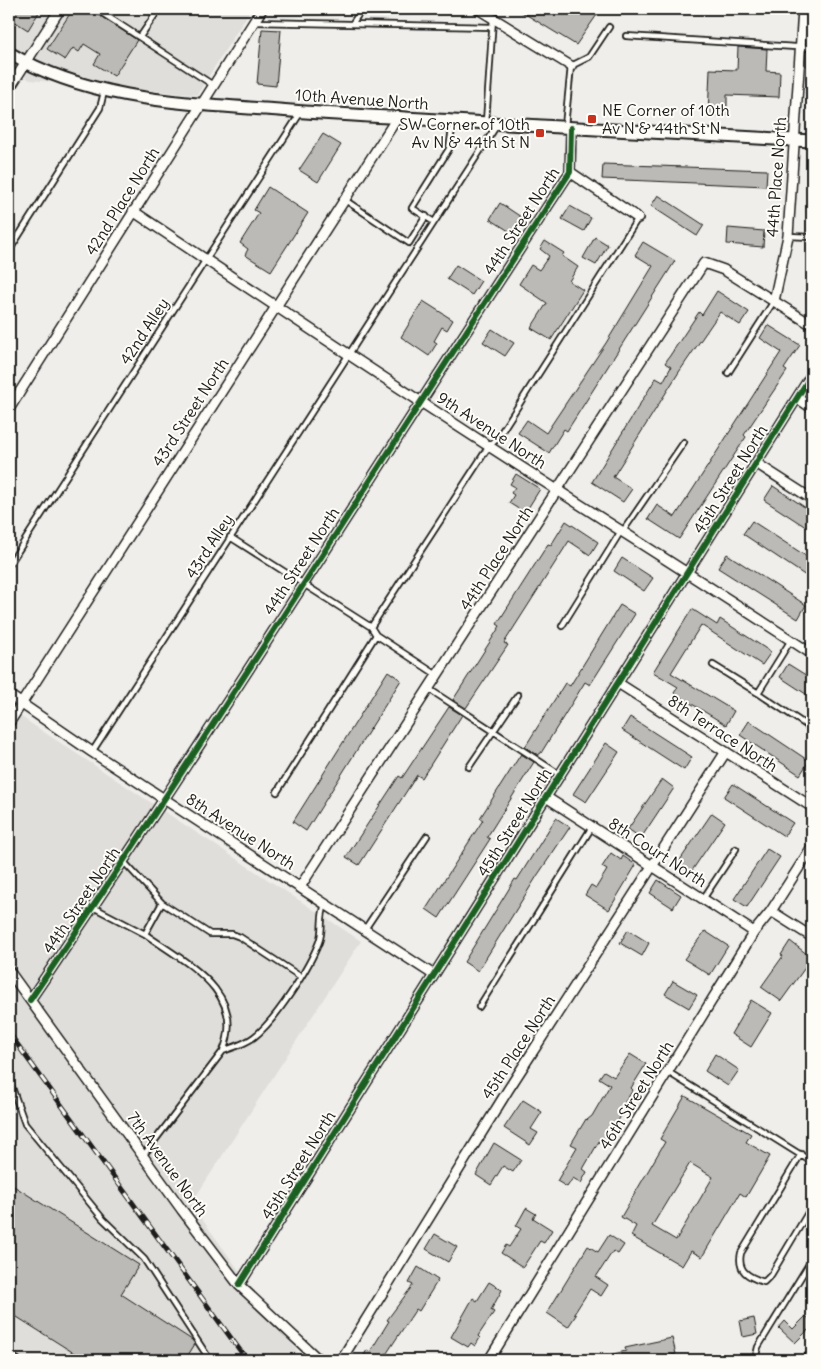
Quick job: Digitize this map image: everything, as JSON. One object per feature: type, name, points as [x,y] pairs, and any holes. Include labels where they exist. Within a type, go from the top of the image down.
[{"type":"main road","points":[[808,1360],[812,1359]]},
{"type":"street","points":[[9,89],[60,9]]},
{"type":"street","name":"42nd Place North","points":[[9,409],[262,9]]},
{"type":"street","points":[[478,9],[492,23],[571,66]]},
{"type":"street","name":"44th Place North","points":[[300,887],[704,263],[724,270],[774,301],[788,236],[803,9]]},
{"type":"street","name":"10th Avenue North","points":[[9,53],[25,63],[68,81],[104,92],[201,105],[812,141]]},
{"type":"street","name":"43rd Street North","points":[[9,722],[397,118]]},
{"type":"street","name":"44th Street North","points":[[30,1000],[166,800],[302,584],[570,172],[568,128]]},
{"type":"street","points":[[570,172],[638,218]]},
{"type":"street","name":"9th Avenue North","points":[[133,212],[275,307],[558,491],[688,572],[812,654]]},
{"type":"street","points":[[774,301],[812,325]]},
{"type":"street","name":"45th Street North","points":[[240,1285],[812,374]]},
{"type":"street","points":[[797,398],[812,408]]},
{"type":"street","points":[[756,463],[812,499]]},
{"type":"street","name":"8th Terrace North","points":[[618,683],[812,807]]},
{"type":"street","name":"8th Avenue North","points":[[9,695],[92,752],[434,975]]},
{"type":"street","name":"45th Place North","points":[[341,1360],[508,1090],[725,753]]},
{"type":"street","name":"8th Court North","points":[[546,797],[754,932]]},
{"type":"street","name":"46th Street North","points":[[489,1360],[754,932],[771,911],[812,847]]},
{"type":"street","points":[[771,911],[812,937]]},
{"type":"street","name":"7th Avenue North","points":[[9,971],[143,1156],[240,1285],[319,1360]]},
{"type":"lane","points":[[96,9],[213,85]]},
{"type":"lane","points":[[140,37],[159,9]]},
{"type":"lane","points":[[352,24],[362,9]]},
{"type":"lane","points":[[254,22],[352,24],[492,23],[486,123]]},
{"type":"lane","points":[[568,128],[571,66],[589,57],[609,27]]},
{"type":"lane","points":[[626,36],[812,48]]},
{"type":"lane","points":[[9,251],[100,108],[104,92]]},
{"type":"lane","name":"42nd Alley","points":[[9,565],[301,112]]},
{"type":"lane","points":[[434,222],[412,208],[449,149],[454,121]]},
{"type":"lane","name":"43rd Alley","points":[[92,752],[498,124]]},
{"type":"lane","points":[[344,200],[410,243],[426,216]]},
{"type":"lane","points":[[372,627],[489,446],[497,439],[638,218]]},
{"type":"lane","points":[[788,236],[812,237]]},
{"type":"lane","points":[[728,373],[774,301]]},
{"type":"lane","points":[[562,626],[622,531],[684,442]]},
{"type":"lane","points":[[230,536],[302,584],[372,627],[376,635],[438,675]]},
{"type":"lane","points":[[277,792],[376,635]]},
{"type":"lane","points":[[758,693],[791,640]]},
{"type":"lane","points":[[712,665],[812,729]]},
{"type":"lane","points":[[428,689],[560,774]]},
{"type":"lane","points":[[469,767],[518,695]]},
{"type":"lane","points":[[479,1007],[592,828]]},
{"type":"lane","points":[[364,930],[427,836]]},
{"type":"lane","points":[[703,899],[736,849]]},
{"type":"lane","points":[[124,862],[162,903],[210,934],[232,934],[240,938],[301,977]]},
{"type":"lane","points":[[145,934],[162,903]]},
{"type":"lane","points":[[223,1050],[253,1038],[263,1029],[301,977],[318,944],[321,935],[321,916],[326,904]]},
{"type":"lane","points":[[93,907],[145,934],[202,975],[221,994],[226,1004],[228,1038],[223,1050],[143,1156]]},
{"type":"lane","points":[[668,1072],[812,1162]]},
{"type":"lane","points":[[9,1079],[25,1124],[103,1219],[144,1259],[210,1360]]},
{"type":"lane","points":[[801,1154],[740,1253],[739,1262],[742,1272],[752,1279],[764,1282],[771,1275],[812,1206]]},
{"type":"lane","points":[[755,1360],[758,1347],[812,1259]]},
{"type":"lane","points":[[9,1354],[18,1360]]},
{"type":"shaded area","points":[[9,9],[251,9],[197,95],[30,80],[9,67]]},
{"type":"shaded area","points":[[9,709],[361,941],[191,1204],[304,1360],[9,1360]]},
{"type":"building","points":[[9,9],[41,9],[28,30],[9,18]]},
{"type":"building","points":[[73,9],[92,9],[137,40],[114,76],[94,64],[100,54],[84,44],[79,52],[73,48],[65,60],[47,49]]},
{"type":"building","points":[[517,9],[601,9],[576,45]]},
{"type":"building","points":[[262,29],[281,30],[276,86],[257,84]]},
{"type":"building","points":[[738,47],[767,49],[766,71],[780,72],[779,97],[727,95],[727,116],[708,116],[710,69],[737,70]]},
{"type":"building","points":[[323,134],[341,145],[318,182],[299,170]]},
{"type":"building","points":[[603,164],[767,170],[766,186],[602,179]]},
{"type":"building","points":[[268,187],[308,213],[271,271],[245,255],[248,249],[240,243],[259,213],[254,210]]},
{"type":"building","points":[[658,195],[704,225],[697,236],[651,206]]},
{"type":"building","points":[[500,203],[521,217],[512,233],[490,219]]},
{"type":"building","points":[[570,206],[591,218],[584,231],[562,219]]},
{"type":"building","points":[[728,228],[764,231],[763,247],[727,244]]},
{"type":"building","points":[[595,237],[608,245],[596,265],[583,258]]},
{"type":"building","points":[[545,241],[564,253],[562,256],[578,267],[569,281],[583,290],[551,340],[531,328],[547,303],[519,284],[531,265],[539,270],[549,256],[540,249]]},
{"type":"building","points":[[643,242],[675,261],[567,431],[564,429],[549,453],[518,433],[527,420],[546,433],[606,343],[653,266],[635,255]]},
{"type":"building","points":[[456,265],[481,281],[472,295],[447,279]]},
{"type":"building","points":[[717,291],[749,312],[740,325],[720,312],[679,372],[613,477],[632,489],[623,502],[592,482],[656,378],[663,382],[671,367],[665,363],[699,312],[702,315]]},
{"type":"building","points":[[423,301],[453,320],[447,330],[442,327],[434,341],[437,343],[429,356],[401,337]]},
{"type":"building","points":[[768,325],[800,345],[784,369],[787,371],[744,435],[746,437],[679,539],[648,519],[657,505],[675,517],[781,352],[760,338]]},
{"type":"building","points":[[492,329],[514,343],[505,356],[483,342]]},
{"type":"building","points":[[516,474],[540,489],[525,513],[509,503],[514,495],[511,493],[515,487],[510,484]]},
{"type":"building","points":[[773,486],[812,512],[812,531],[764,500]]},
{"type":"building","points":[[566,521],[598,542],[590,555],[569,541],[504,643],[508,645],[466,708],[453,700],[500,626],[497,624],[548,544],[551,545]]},
{"type":"building","points":[[752,521],[812,560],[812,580],[743,534]]},
{"type":"building","points":[[727,554],[806,605],[798,619],[718,568]]},
{"type":"building","points":[[622,558],[653,578],[644,591],[614,571]]},
{"type":"building","points":[[620,605],[635,614],[590,685],[585,682],[538,755],[525,747],[565,683],[570,686]]},
{"type":"building","points":[[692,609],[717,625],[720,619],[771,652],[762,665],[701,625],[671,673],[734,711],[726,725],[674,693],[678,687],[653,672]]},
{"type":"building","points":[[788,664],[812,679],[812,698],[780,677]]},
{"type":"building","points":[[388,671],[401,680],[306,831],[293,822]]},
{"type":"building","points":[[449,707],[462,715],[422,778],[417,775],[359,865],[346,857],[399,776],[402,778]]},
{"type":"building","points":[[630,717],[692,757],[684,770],[622,730]]},
{"type":"building","points":[[749,721],[809,761],[800,775],[740,735]]},
{"type":"building","points":[[606,743],[619,752],[586,802],[573,794]]},
{"type":"building","points":[[521,754],[534,762],[487,837],[490,839],[439,918],[426,909],[483,820],[480,818]]},
{"type":"building","points":[[662,779],[674,788],[641,838],[628,829]]},
{"type":"building","points":[[733,784],[793,823],[784,836],[724,797]]},
{"type":"building","points":[[712,813],[725,822],[691,872],[678,863]]},
{"type":"building","points":[[556,818],[570,827],[478,971],[464,962],[515,879],[517,880]]},
{"type":"building","points":[[767,849],[780,857],[747,907],[734,899]]},
{"type":"building","points":[[611,853],[621,860],[623,856],[636,865],[609,910],[585,895],[591,885],[596,888],[607,870],[602,867]]},
{"type":"building","points":[[658,880],[681,895],[673,908],[650,893]]},
{"type":"building","points":[[628,930],[649,943],[642,956],[620,943]]},
{"type":"building","points":[[705,931],[728,946],[710,975],[684,959]]},
{"type":"building","points":[[790,941],[812,958],[781,1001],[761,987],[783,956],[781,955]]},
{"type":"building","points":[[673,981],[697,995],[689,1008],[665,994]]},
{"type":"building","points":[[751,1000],[772,1013],[751,1047],[731,1034]]},
{"type":"building","points":[[630,1054],[646,1064],[631,1088],[633,1090],[625,1102],[628,1104],[606,1141],[601,1138],[583,1169],[587,1172],[581,1183],[573,1178],[567,1187],[557,1181],[577,1147],[571,1144],[586,1119],[592,1116],[610,1085],[599,1078],[604,1071],[614,1077]]},
{"type":"building","points":[[715,1054],[739,1070],[728,1086],[705,1071]]},
{"type":"building","points":[[685,1096],[751,1134],[746,1142],[770,1156],[746,1197],[740,1193],[702,1257],[691,1251],[682,1266],[631,1236],[636,1226],[621,1217],[665,1142],[660,1139]],"holes":[[[690,1163],[713,1177],[676,1240],[652,1226]]]},
{"type":"building","points":[[523,1100],[542,1112],[531,1129],[538,1133],[530,1145],[504,1128]]},
{"type":"building","points":[[494,1143],[521,1160],[513,1172],[503,1166],[491,1185],[476,1175]]},
{"type":"building","points":[[9,1183],[139,1265],[121,1294],[192,1340],[195,1344],[185,1360],[85,1360],[9,1312]]},
{"type":"building","points":[[526,1208],[536,1214],[533,1218],[552,1230],[544,1243],[540,1241],[523,1267],[501,1253],[506,1245],[509,1247],[521,1229],[516,1226]]},
{"type":"building","points":[[435,1234],[457,1247],[448,1262],[426,1249]]},
{"type":"building","points":[[609,1235],[624,1245],[618,1254],[613,1251],[596,1277],[608,1285],[601,1296],[590,1289],[568,1327],[547,1313],[588,1246],[598,1252]]},
{"type":"building","points":[[418,1267],[438,1280],[419,1311],[416,1309],[383,1359],[385,1360],[361,1360],[367,1350],[370,1352],[389,1321],[387,1320],[413,1285],[409,1283]]},
{"type":"building","points":[[489,1282],[502,1290],[491,1310],[494,1312],[478,1336],[480,1338],[475,1346],[471,1343],[468,1347],[451,1337],[473,1298],[477,1301]]},
{"type":"building","points":[[806,1316],[812,1322],[812,1335],[808,1330],[795,1343],[779,1328],[785,1321],[793,1329]]},
{"type":"building","points":[[754,1318],[757,1334],[743,1337],[740,1321]]},
{"type":"building","points":[[672,1338],[676,1354],[659,1358],[659,1360],[601,1360],[600,1357],[626,1351],[625,1348]]},
{"type":"railway","points":[[9,1033],[247,1360]]},
{"type":"cycle path","points":[[30,1000],[167,795],[570,172],[571,128]]},
{"type":"cycle path","points":[[239,1285],[812,374]]},
{"type":"place","name":"NE Corner of 10th Av N & 44th St N","points":[[592,119]]},
{"type":"place","name":"SW Corner of 10th Av N & 44th St N","points":[[540,133]]}]
